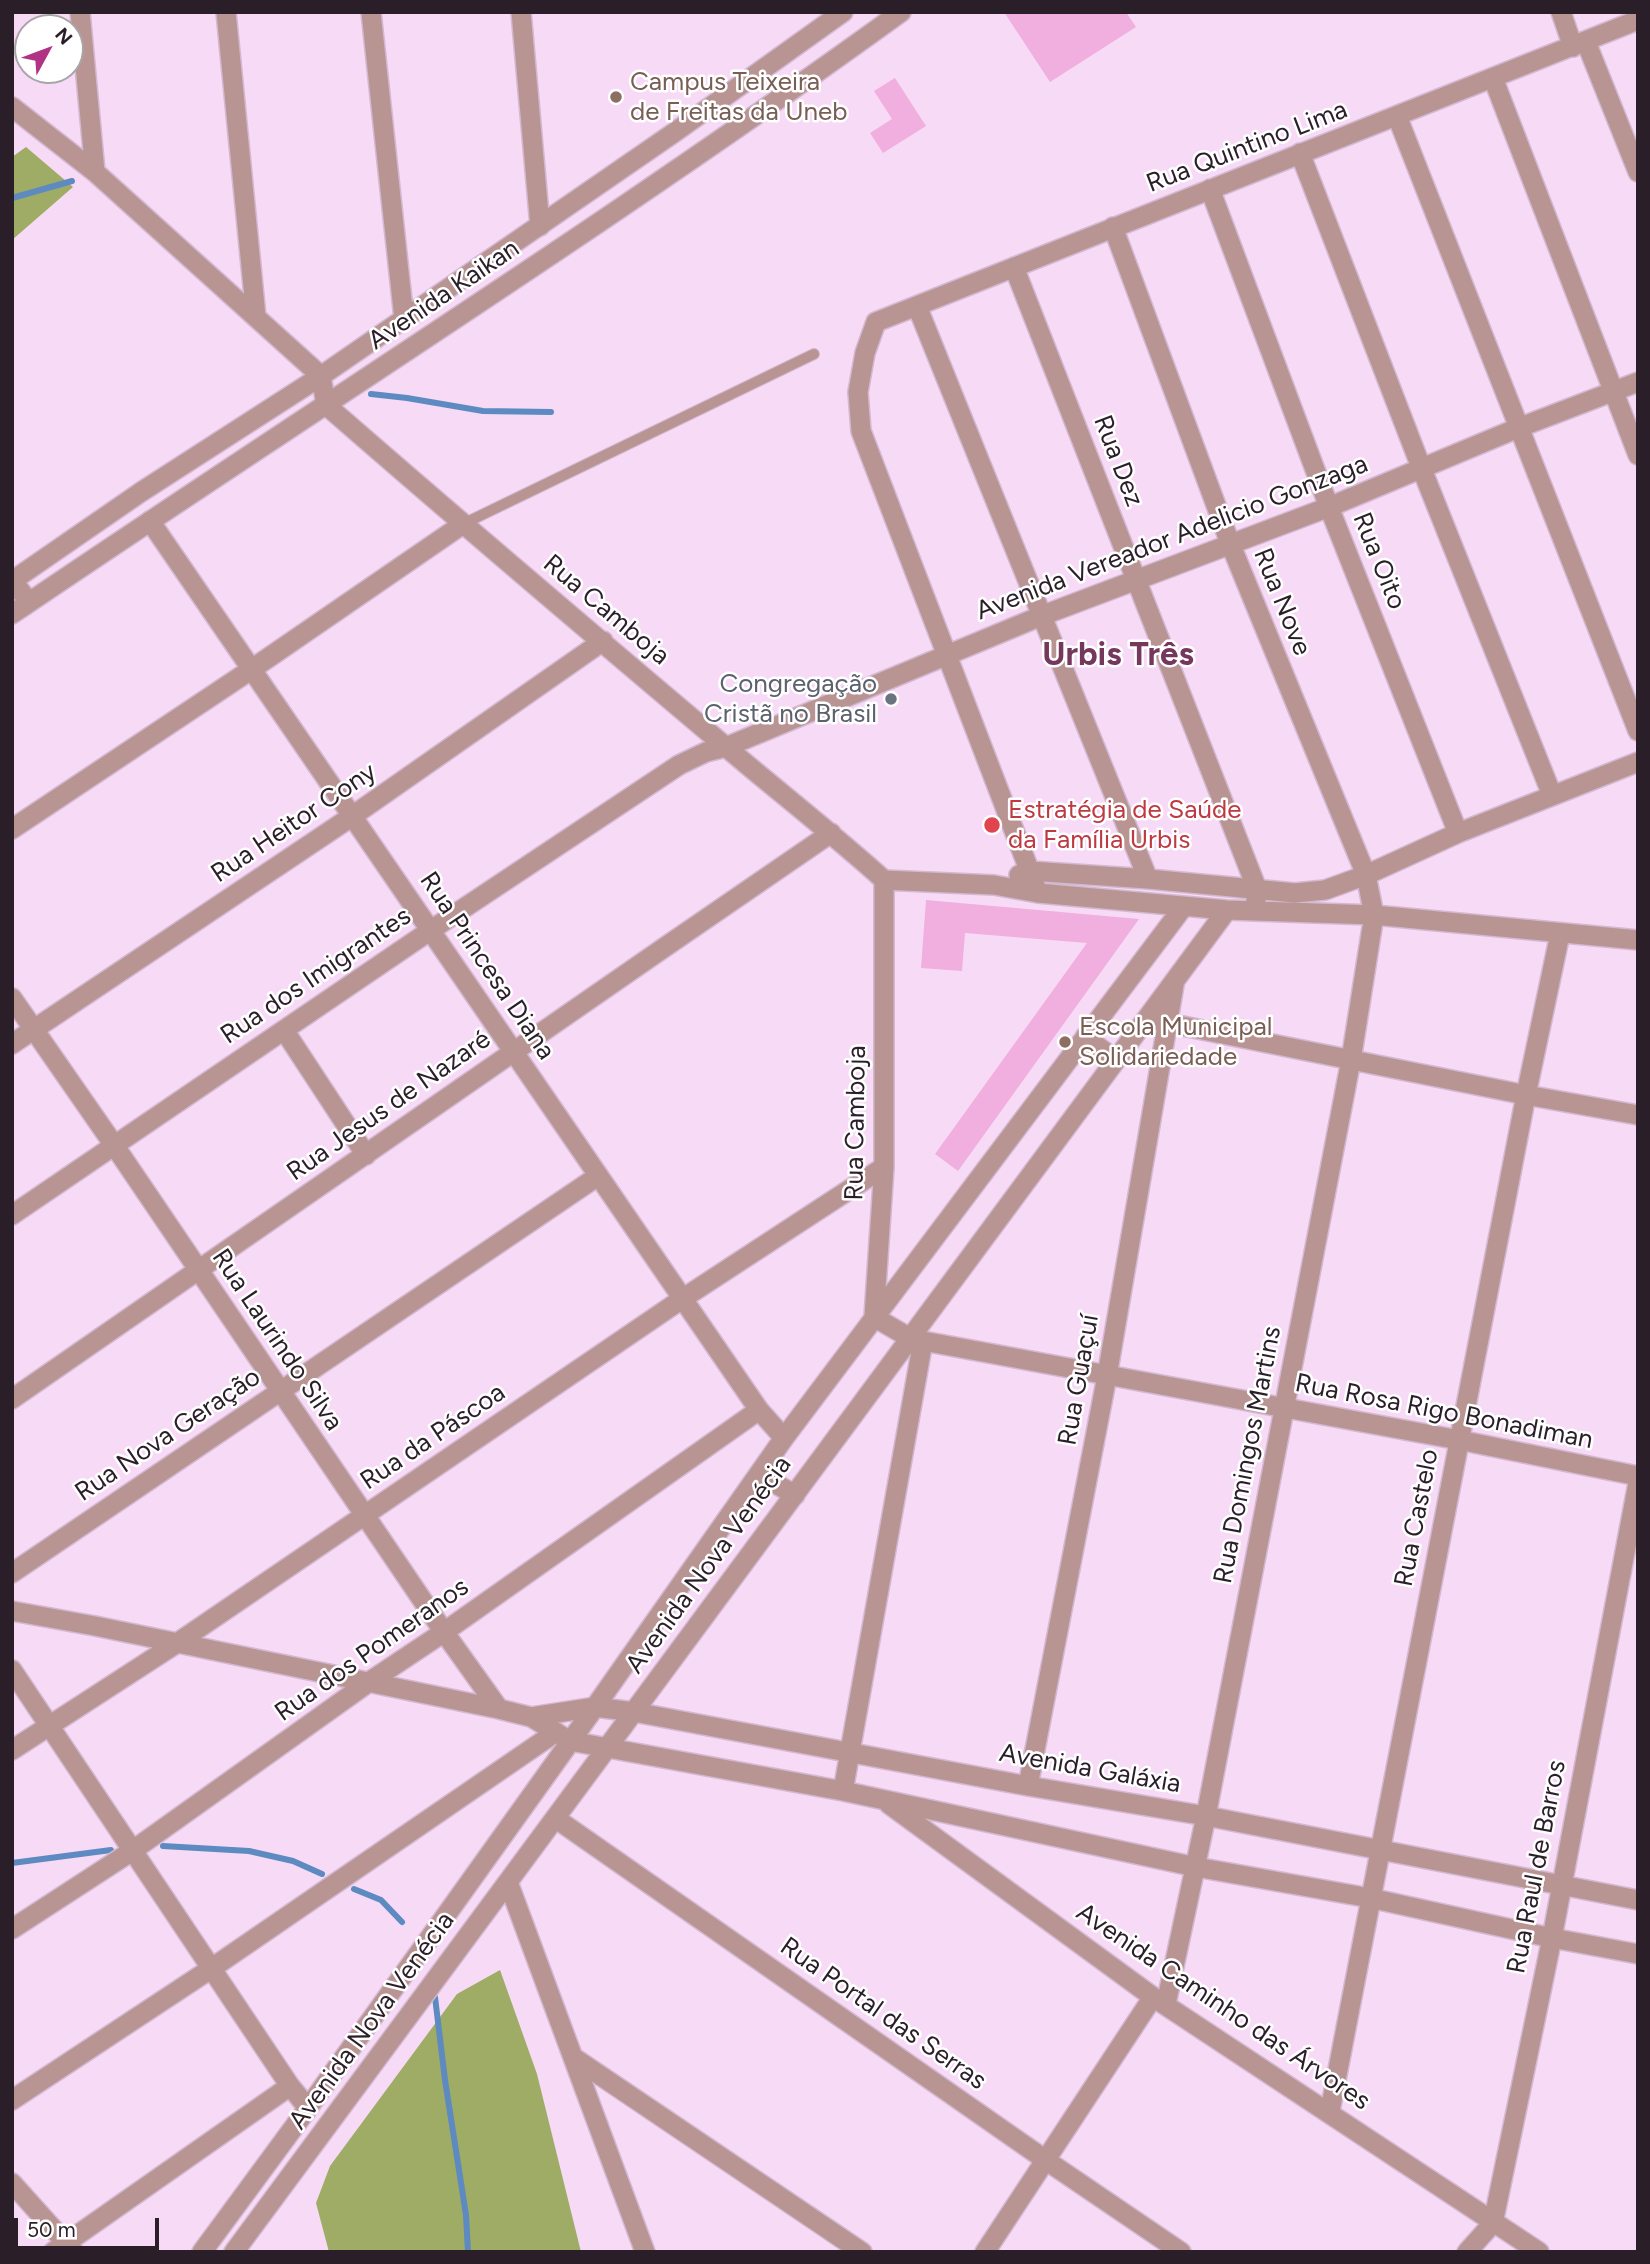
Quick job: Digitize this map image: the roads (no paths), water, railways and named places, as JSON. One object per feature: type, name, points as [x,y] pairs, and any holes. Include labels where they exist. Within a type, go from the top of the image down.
[{"type":"street","points":[[80,12],[95,172]]},
{"type":"street","points":[[226,12],[256,317]]},
{"type":"street","points":[[371,12],[404,319]]},
{"type":"street","points":[[521,12],[540,226]]},
{"type":"street","name":"Avenida Kaikan","points":[[12,614],[150,521],[324,390],[404,319],[843,12]]},
{"type":"street","name":"Avenida Kaikan","points":[[12,580],[141,492],[324,390],[582,235],[901,12]]},
{"type":"street","points":[[1561,12],[1580,45],[1638,173]]},
{"type":"street","name":"Rua Quintino Lima","points":[[947,654],[861,431],[858,392],[865,353],[876,322],[1638,20]]},
{"type":"street","points":[[1493,78],[1638,455]]},
{"type":"street","name":"Rua Camboja","points":[[12,107],[95,172],[256,317],[324,390],[463,524],[884,880],[884,1167],[873,1317]]},
{"type":"street","points":[[1397,116],[1638,731]]},
{"type":"street","points":[[1300,153],[1552,795]]},
{"type":"street","name":"Rua Oito","points":[[1210,189],[1329,507],[1458,834]]},
{"type":"street","name":"Rua Nove","points":[[1113,228],[1230,543],[1366,875],[1374,915]]},
{"type":"street","name":"Rua Dez","points":[[1014,267],[1258,889],[1255,911]]},
{"type":"street","points":[[917,306],[1148,879]]},
{"type":"street","name":"Avenida Vereador Adelicio Gonzaga","points":[[726,747],[1041,616],[1329,507],[1421,467],[1638,382]]},
{"type":"street","name":"Rua Princesa Diana","points":[[150,521],[682,1299],[759,1410],[785,1438]]},
{"type":"street","points":[[12,829],[463,524]]},
{"type":"street","points":[[12,580],[29,603]]},
{"type":"street","name":"Rua Heitor Cony","points":[[12,1044],[351,817],[603,641]]},
{"type":"street","points":[[947,654],[1038,893]]},
{"type":"street","name":"Rua dos Imigrantes","points":[[12,1215],[678,765],[706,752],[726,747]]},
{"type":"street","points":[[994,885],[1030,871],[1295,893],[1325,890],[1638,762]]},
{"type":"street","name":"Rua Jesus de Nazaré","points":[[12,1399],[831,833]]},
{"type":"street","points":[[884,880],[994,885],[1038,893],[1227,910],[1374,915],[1638,940]]},
{"type":"street","name":"Avenida Nova Venécia","points":[[202,2252],[308,2108],[563,1737],[595,1707],[873,1317],[1184,906]]},
{"type":"street","name":"Avenida Nova Venécia","points":[[234,2252],[795,1494],[917,1340],[1116,1060],[1227,910]]},
{"type":"street","name":"Rua Domingos Martins","points":[[1160,2000],[1196,1867],[1350,1060],[1374,915]]},
{"type":"street","name":"Rua Castelo","points":[[1330,2112],[1526,1095],[1560,934]]},
{"type":"street","name":"Rua Guaçuí","points":[[1028,1786],[1107,1376],[1174,981]]},
{"type":"street","name":"Rua Laurindo Silva","points":[[12,998],[444,1633],[499,1709]]},
{"type":"street","points":[[1146,1019],[1638,1115]]},
{"type":"street","points":[[284,1030],[366,1155]]},
{"type":"street","points":[[1085,1037],[1116,1060]]},
{"type":"street","name":"Rua da Páscoa","points":[[12,1750],[177,1643],[682,1299],[884,1167]]},
{"type":"street","name":"Rua Nova Geração","points":[[12,1573],[598,1175]]},
{"type":"street","name":"Rua Rosa Rigo Bonadiman","points":[[873,1317],[917,1340],[1459,1440],[1638,1476]]},
{"type":"street","points":[[843,1791],[917,1340]]},
{"type":"street","name":"Rua dos Pomeranos","points":[[12,1929],[132,1851],[759,1410]]},
{"type":"street","points":[[759,1474],[795,1494]]},
{"type":"street","name":"Rua Raul de Barros","points":[[1493,2223],[1552,1938],[1560,1884],[1638,1483]]},
{"type":"street","points":[[12,1611],[499,1709],[531,1717],[563,1737],[608,1747],[883,1799],[1196,1867],[1370,1898],[1638,1954]]},
{"type":"street","points":[[12,1671],[290,2086],[308,2108]]},
{"type":"street","name":"Avenida Galáxia","points":[[531,1717],[595,1707],[634,1712],[1028,1786],[1206,1816],[1638,1900]]},
{"type":"street","points":[[12,2100],[563,1737]]},
{"type":"street","name":"Avenida Caminho das Árvores","points":[[883,1799],[1160,2000],[1539,2252]]},
{"type":"street","name":"Rua Portal das Serras","points":[[555,1818],[1181,2252]]},
{"type":"street","points":[[508,1882],[645,2252]]},
{"type":"street","points":[[985,2252],[1160,2000]]},
{"type":"street","points":[[573,2057],[862,2252]]},
{"type":"street","points":[[12,2183],[64,2249],[290,2086]]},
{"type":"street","points":[[1467,2252],[1493,2223]]},
{"type":"lane","points":[[463,524],[814,354]]},
{"type":"waterway","points":[[12,198],[72,181]]},
{"type":"waterway","points":[[371,394],[483,411],[551,412]]},
{"type":"waterway","points":[[163,1846],[249,1851],[293,1861],[322,1874]]},
{"type":"waterway","points":[[12,1863],[111,1850]]},
{"type":"waterway","points":[[354,1889],[381,1900],[402,1922]]},
{"type":"waterway","points":[[435,1997],[466,2215],[468,2252]]},
{"type":"place","name":"Campus Teixeira de Freitas da Uneb","points":[[616,97]]},
{"type":"place","name":"Congregação Cristã no Brasil","points":[[891,699]]},
{"type":"place","name":"Estratégia de Saúde da Família Urbis","points":[[992,825]]},
{"type":"place","name":"Escola Municipal Solidariedade","points":[[1065,1042]]},
{"type":"district","name":"Urbis Três","points":[[1118,655]]}]
